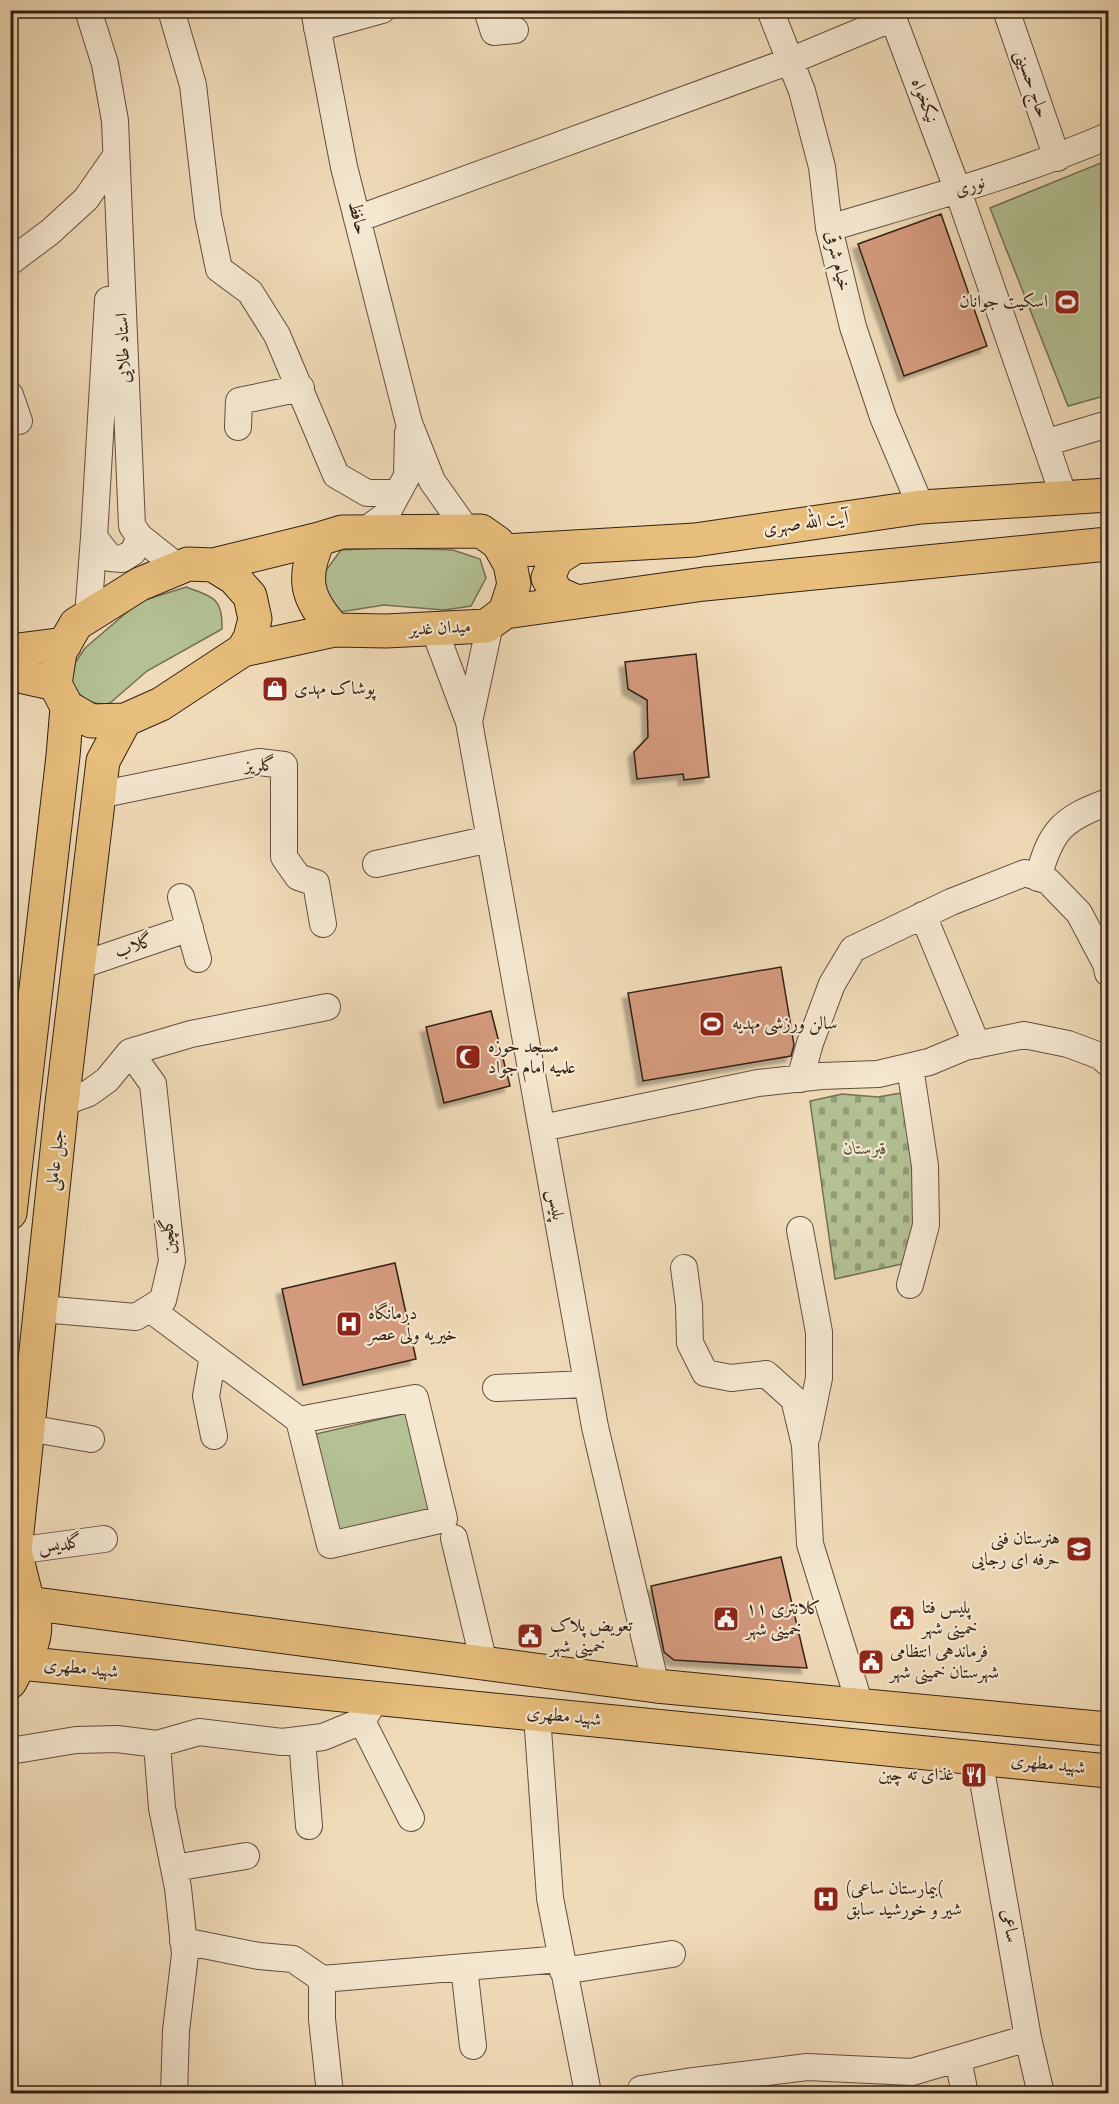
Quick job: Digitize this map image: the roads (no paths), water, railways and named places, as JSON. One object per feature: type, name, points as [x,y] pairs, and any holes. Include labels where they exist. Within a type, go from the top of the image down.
[{"type":"main road","name":"آیت الله صهری","points":[[503,551],[695,540],[921,507],[1108,495]]},
{"type":"main road","points":[[10,1213],[19,1077],[63,756],[60,652],[76,624],[140,584],[188,564],[213,565],[342,532],[481,531],[498,543],[503,551],[510,564],[514,584],[497,618]]},
{"type":"main road","points":[[319,539],[310,558],[307,583],[319,613],[335,630]]},
{"type":"main road","points":[[497,618],[576,602],[704,584],[1108,544]]},
{"type":"main road","points":[[575,547],[556,560],[548,578],[557,593],[576,602]]},
{"type":"main road","points":[[10,675],[61,695],[91,721],[125,720],[161,704],[243,650],[250,638],[255,619],[250,596],[234,578],[213,565]]},
{"type":"main road","name":"میدان غدیر","points":[[243,650],[335,630],[386,631],[486,626],[497,618]]},
{"type":"main road","points":[[10,651],[65,644]]},
{"type":"main road","name":"جبل عاملی","points":[[14,1672],[30,1650],[35,1635],[34,1618],[19,1595],[14,1545],[62,1103],[103,761],[125,720]]},
{"type":"main road","points":[[19,1595],[656,1686],[1108,1729]]},
{"type":"main road","name":"شهید مطهری","points":[[14,1672],[369,1710],[537,1714],[1108,1771]]},
{"type":"street","name":"استاد طلایی","points":[[88,10],[105,64],[115,121],[132,526],[140,537]]},
{"type":"street","points":[[171,10],[193,85],[208,216],[219,269],[250,292],[277,335],[336,476],[367,493],[397,493]]},
{"type":"street","points":[[316,19],[382,10]]},
{"type":"street","points":[[486,10],[494,32],[515,30]]},
{"type":"street","name":"خیام شرقی","points":[[770,10],[802,91],[822,167],[829,228],[853,327],[883,417],[921,507]]},
{"type":"street","name":"حاج حسینی","points":[[1005,10],[1057,158]]},
{"type":"street","points":[[357,219],[790,61],[891,14]]},
{"type":"street","name":"نیکخواه","points":[[891,14],[958,191],[1064,497]]},
{"type":"street","name":"حافظ","points":[[316,19],[344,167],[409,423]]},
{"type":"street","name":"نوری","points":[[829,228],[958,191],[1057,158],[1108,136]]},
{"type":"street","name":"استاد طلایی","points":[[88,617],[116,156]]},
{"type":"street","points":[[10,262],[50,232],[86,199],[116,156]]},
{"type":"street","points":[[238,427],[240,401],[301,388]]},
{"type":"street","points":[[10,395],[19,421]]},
{"type":"street","points":[[363,532],[386,514],[407,476],[409,423]]},
{"type":"street","points":[[409,423],[432,481],[468,532]]},
{"type":"street","points":[[1045,443],[1108,424]]},
{"type":"street","points":[[94,537],[110,558],[122,559],[133,552],[140,537],[179,568]]},
{"type":"street","points":[[469,722],[497,618]]},
{"type":"street","points":[[434,629],[469,722]]},
{"type":"street","name":"پلیس","points":[[469,722],[597,1438],[656,1686]]},
{"type":"street","name":"گلریز","points":[[99,795],[259,762],[284,765],[284,857],[298,877],[316,883],[323,924]]},
{"type":"street","points":[[1038,878],[1044,855],[1057,830],[1081,812],[1108,802]]},
{"type":"street","points":[[376,864],[490,839]]},
{"type":"street","points":[[800,1078],[810,1043],[832,984],[854,948],[951,902],[1025,873],[1048,881],[1079,913],[1106,964],[1108,973]]},
{"type":"street","points":[[181,897],[198,959]]},
{"type":"street","points":[[923,915],[977,1045]]},
{"type":"street","name":"گلاب","points":[[79,966],[190,928]]},
{"type":"street","points":[[62,1103],[88,1093],[107,1080],[130,1052],[191,1034],[327,1007]]},
{"type":"street","points":[[542,1128],[758,1083],[800,1078],[878,1074],[929,1062],[966,1047],[1024,1035],[1068,1044],[1100,1056],[1108,1063]]},
{"type":"street","name":"گلچین","points":[[130,1052],[153,1084],[172,1261],[163,1300],[150,1309]]},
{"type":"street","points":[[910,1067],[925,1166],[926,1225],[910,1285]]},
{"type":"street","points":[[800,1230],[819,1332],[819,1377],[805,1445]]},
{"type":"street","points":[[684,1268],[689,1305],[690,1343],[705,1373],[731,1378],[766,1374],[794,1399],[805,1445],[810,1544],[860,1705]]},
{"type":"street","points":[[40,1309],[136,1317],[150,1309],[299,1420],[330,1545],[444,1519],[415,1398],[299,1420]]},
{"type":"street","points":[[213,1356],[206,1396],[214,1436]]},
{"type":"street","points":[[496,1389],[587,1384]]},
{"type":"street","points":[[28,1428],[91,1439]]},
{"type":"street","points":[[454,1538],[484,1663]]},
{"type":"street","name":"گلدیس","points":[[14,1545],[104,1539]]},
{"type":"street","points":[[10,1750],[76,1740],[117,1739],[157,1744],[199,1732],[282,1742],[302,1740],[323,1737],[369,1710],[411,1818]]},
{"type":"street","points":[[537,1714],[550,1898],[588,2093]]},
{"type":"street","points":[[302,1740],[309,1826]]},
{"type":"street","points":[[157,1744],[162,1808],[178,1888],[185,1954],[176,2031],[174,2094]]},
{"type":"street","name":"ساعی","points":[[979,1758],[1028,2038],[1041,2094]]},
{"type":"street","points":[[174,1868],[246,1856]]},
{"type":"street","points":[[183,1941],[259,1956],[292,1959],[322,1978],[464,1967],[562,1965],[672,1954]]},
{"type":"street","points":[[464,1967],[472,2046]]},
{"type":"street","points":[[322,1978],[322,2019],[330,2094]]},
{"type":"street","points":[[640,2094],[641,2089],[807,2067],[912,2072],[1028,2038]]},
{"type":"street","points":[[958,2058],[965,2094]]},
{"type":"place","name":"اسکیت جوانان","points":[[1067,302]]},
{"type":"place","name":"پوشاک مهدی","points":[[275,689]]},
{"type":"place","name":"سالن ورزشی مهدیه","points":[[712,1024]]},
{"type":"place","name":"مسجد حوزه علمیه امام جواد","points":[[468,1057]]},
{"type":"place","name":"درمانگاه خیریه ولی عصر","points":[[349,1324]]},
{"type":"place","name":"هنرستان فنی حرفه ای رجایی","points":[[1079,1549]]},
{"type":"place","name":"پلیس فتا خمینی شهر","points":[[902,1618]]},
{"type":"place","name":"کلانتری ۱۱ خمینی شهر","points":[[726,1619]]},
{"type":"place","name":"تعویض پلاک خمینی شهر","points":[[530,1636]]},
{"type":"place","name":"فرماندهی انتظامی شهرستان خمینی شهر","points":[[871,1662]]},
{"type":"place","name":"غذای ته چین","points":[[974,1775]]},
{"type":"place","name":"(بیمارستان ساعی( شیر و خورشید سابق","points":[[826,1899]]},
{"type":"park label","name":"قبرستان","points":[[865,1149]]}]
